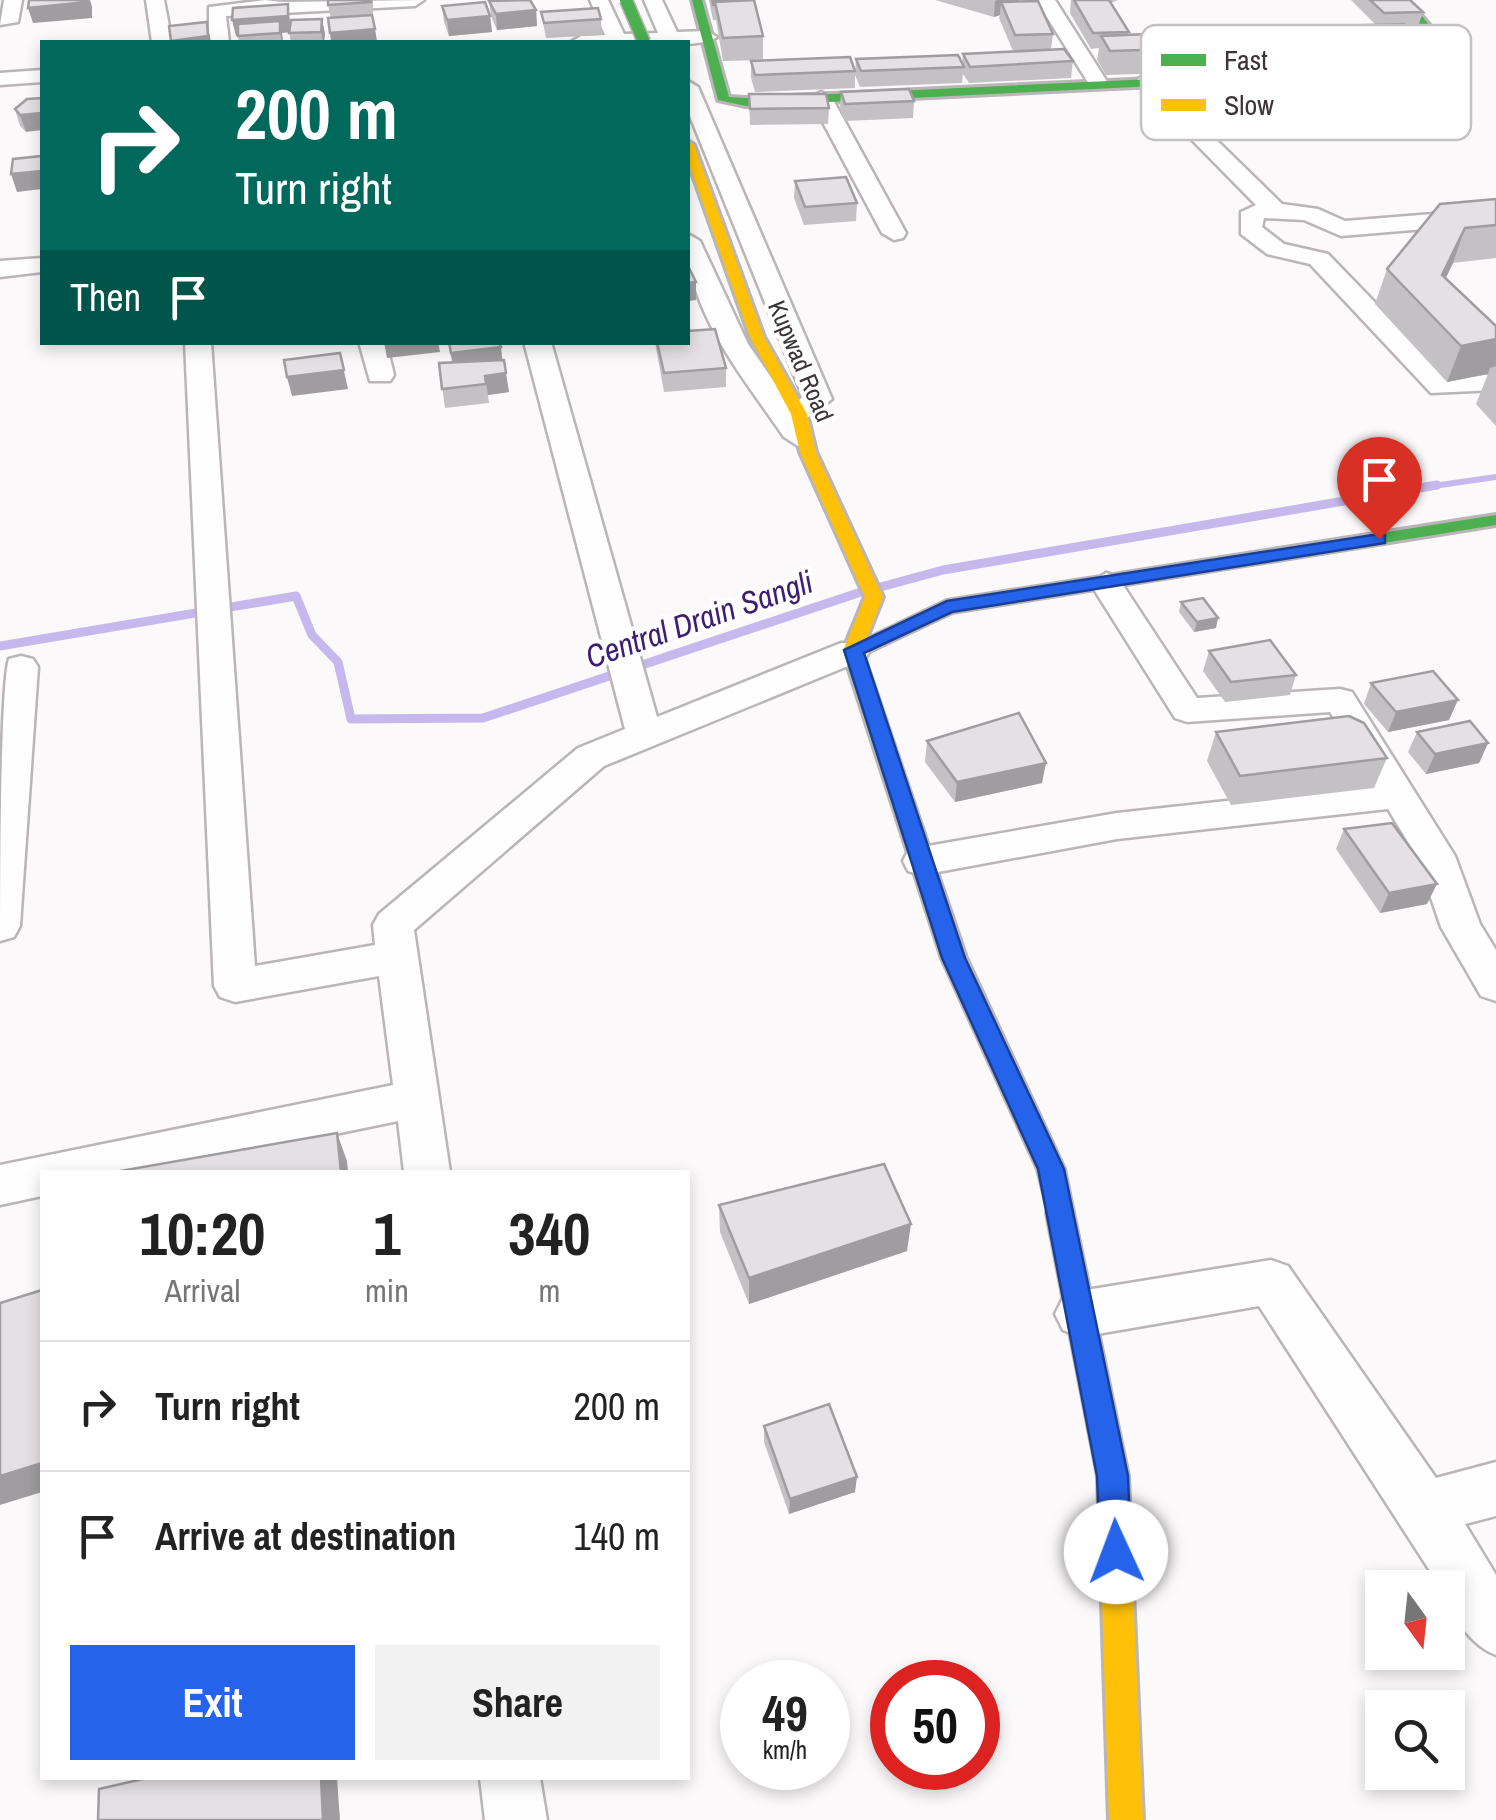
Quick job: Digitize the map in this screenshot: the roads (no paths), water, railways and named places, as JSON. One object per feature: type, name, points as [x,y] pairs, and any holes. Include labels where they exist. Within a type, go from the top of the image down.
[{"type":"street","points":[[0,19],[11,18],[13,0]]},
{"type":"street","points":[[155,0],[162,40]]},
{"type":"street","points":[[219,40],[216,10],[274,4],[416,0]]},
{"type":"street","points":[[599,0],[617,40]]},
{"type":"street","points":[[626,0],[643,40]]},
{"type":"street","points":[[653,0],[671,40]]},
{"type":"street","points":[[697,0],[724,100]]},
{"type":"street","points":[[1038,0],[1047,2],[1098,83]]},
{"type":"street","points":[[1402,0],[1423,25]]},
{"type":"street","points":[[680,40],[707,37]]},
{"type":"street","points":[[0,79],[40,76]]},
{"type":"street","points":[[691,95],[724,100],[821,98],[1141,81]]},
{"type":"street","points":[[691,95],[818,399],[799,414]]},
{"type":"street","points":[[821,98],[894,233]]},
{"type":"street","points":[[1204,140],[1275,210]]},
{"type":"street","name":"Kupwad Road","points":[[690,151],[758,337],[799,414],[808,452],[874,597],[853,650]]},
{"type":"street","points":[[1319,259],[1341,248],[1346,237],[1326,218],[1275,210],[1253,212],[1250,229],[1276,248],[1319,259],[1441,387],[1496,382]]},
{"type":"street","points":[[1341,229],[1496,216]]},
{"type":"street","points":[[690,245],[735,344],[808,452]]},
{"type":"street","points":[[0,269],[40,265]]},
{"type":"street","points":[[198,345],[236,986],[398,957]]},
{"type":"street","points":[[373,345],[380,374]]},
{"type":"street","points":[[538,345],[644,736]]},
{"type":"street","points":[[427,1170],[393,925],[591,758],[947,607],[1496,520]]},
{"type":"street","points":[[1106,584],[1186,710],[1340,700],[1436,856],[1460,927],[1496,985]]},
{"type":"street","points":[[853,650],[954,958],[1051,1169],[1112,1476],[1126,1820]]},
{"type":"street","points":[[0,926],[20,667]]},
{"type":"street","points":[[922,861],[1117,826],[1399,794]]},
{"type":"street","points":[[70,1170],[417,1099]]},
{"type":"street","points":[[0,1185],[40,1176]]},
{"type":"street","points":[[1080,1314],[1271,1282],[1424,1508],[1496,1627]]},
{"type":"street","points":[[1424,1508],[1496,1489]]},
{"type":"street","points":[[510,1780],[516,1820]]},
{"type":"waterway","name":"Central Drain Sangli","points":[[1422,488],[1496,477]]},
{"type":"waterway","name":"Central Drain Sangli","points":[[1422,488],[1437,485]]},
{"type":"waterway","name":"Central Drain Sangli","points":[[877,588],[943,570],[1422,488]]},
{"type":"waterway","name":"Central Drain Sangli","points":[[0,646],[296,596],[312,635],[338,662],[351,719],[483,718],[861,592]]}]
